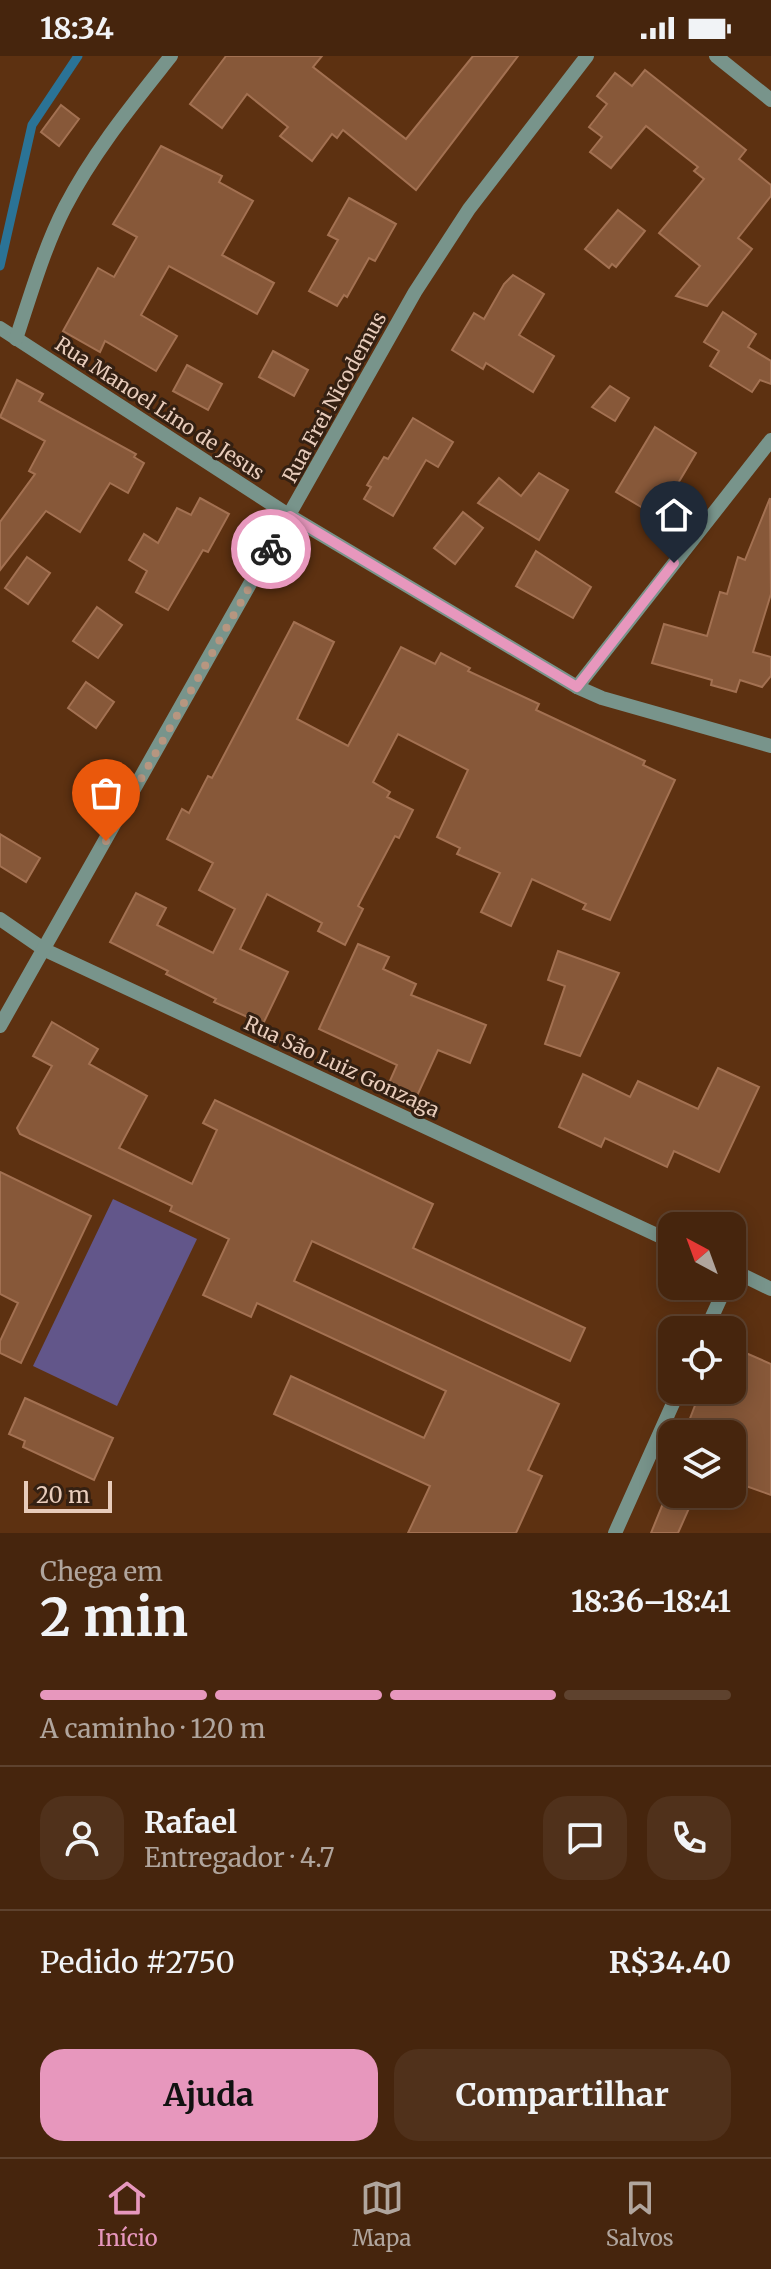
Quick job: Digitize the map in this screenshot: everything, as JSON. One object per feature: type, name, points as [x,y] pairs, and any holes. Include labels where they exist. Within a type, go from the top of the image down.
[{"type":"street","points":[[16,339],[44,255],[64,208],[113,130],[171,56]]},
{"type":"street","name":"Rua Frei Nicodemus","points":[[0,1026],[423,280],[469,209],[587,56]]},
{"type":"street","points":[[716,56],[771,100]]},
{"type":"street","name":"Rua Manoel Lino de Jesus","points":[[0,328],[290,516],[577,687],[602,698],[771,746]]},
{"type":"street","points":[[577,687],[771,440]]},
{"type":"street","name":"Rua São Luiz Gonzaga","points":[[0,919],[45,950],[658,1235]]},
{"type":"street","points":[[746,1277],[771,1289]]},
{"type":"street","points":[[615,1533],[673,1404]]},
{"type":"shaded area","points":[[113,1199],[197,1239],[117,1406],[33,1366]]},
{"type":"building","points":[[226,56],[322,56],[313,67],[406,139],[473,56],[518,56],[416,190],[343,130],[337,138],[332,134],[312,161],[280,136],[288,127],[247,94],[222,128],[190,104]]},
{"type":"building","points":[[645,70],[746,150],[739,159],[771,185],[771,196],[738,238],[752,249],[707,306],[676,296],[700,266],[659,233],[704,179],[694,171],[698,167],[646,126],[611,168],[590,152],[602,137],[589,127],[607,104],[597,96],[615,73],[632,86]]},
{"type":"building","points":[[61,105],[79,119],[59,146],[41,132]]},
{"type":"building","points":[[161,146],[222,176],[219,182],[253,201],[222,255],[274,283],[257,314],[169,266],[141,315],[177,336],[156,371],[105,341],[100,352],[63,331],[98,268],[114,277],[137,237],[113,224]]},
{"type":"building","points":[[349,198],[396,224],[375,261],[369,258],[347,297],[344,295],[337,306],[309,291],[338,240],[328,235]]},
{"type":"building","points":[[618,210],[645,231],[616,267],[612,264],[609,268],[585,249]]},
{"type":"building","points":[[513,275],[544,294],[519,335],[554,356],[533,392],[486,363],[483,369],[452,350],[474,313],[484,319],[504,284]]},
{"type":"building","points":[[723,312],[756,334],[748,347],[771,361],[771,384],[760,380],[752,392],[710,366],[719,351],[704,342]]},
{"type":"building","points":[[273,351],[308,370],[294,396],[259,377]]},
{"type":"building","points":[[187,365],[222,384],[208,410],[173,391]]},
{"type":"building","points":[[17,380],[43,394],[39,401],[136,454],[134,457],[144,463],[128,493],[110,483],[80,532],[46,511],[0,570],[0,522],[35,474],[29,471],[45,441],[0,417]]},
{"type":"building","points":[[610,386],[629,398],[615,421],[592,407]]},
{"type":"building","points":[[413,418],[453,442],[438,467],[426,460],[393,516],[364,499],[371,487],[367,485],[384,457],[388,459]]},
{"type":"building","points":[[655,427],[696,453],[658,517],[616,492]]},
{"type":"building","points":[[539,473],[568,490],[539,540],[478,503],[499,478],[521,496]]},
{"type":"building","points":[[200,498],[229,514],[208,552],[203,550],[168,610],[136,592],[147,571],[129,560],[144,534],[158,543],[177,508],[191,515]]},
{"type":"building","points":[[770,498],[771,594],[753,652],[771,657],[771,676],[762,687],[740,680],[736,692],[711,685],[712,680],[652,663],[664,624],[707,636],[720,592],[727,594],[738,557],[745,560]]},
{"type":"building","points":[[463,512],[483,528],[455,564],[434,548]]},
{"type":"building","points":[[536,551],[591,587],[573,618],[516,586]]},
{"type":"building","points":[[27,557],[50,573],[28,604],[5,588]]},
{"type":"building","points":[[97,607],[122,625],[98,658],[73,641]]},
{"type":"building","points":[[294,622],[334,642],[297,719],[348,746],[401,647],[435,664],[441,653],[470,668],[468,671],[539,704],[536,710],[645,761],[643,765],[675,780],[610,920],[583,909],[586,904],[532,879],[511,926],[481,912],[500,873],[457,854],[460,848],[437,837],[468,770],[398,734],[373,782],[390,792],[387,797],[413,810],[399,838],[395,836],[358,906],[363,909],[345,945],[318,931],[322,923],[267,894],[240,949],[288,972],[263,1024],[214,1002],[216,999],[166,974],[168,971],[110,942],[136,893],[166,908],[157,925],[213,953],[235,909],[199,890],[213,863],[167,839],[182,809],[189,813],[208,776],[212,778]]},
{"type":"building","points":[[86,682],[114,702],[96,728],[68,708]]},
{"type":"building","points":[[0,834],[40,858],[26,882],[0,866]]},
{"type":"building","points":[[358,944],[389,957],[383,969],[416,984],[411,995],[486,1025],[470,1063],[438,1050],[417,1096],[389,1083],[397,1065],[319,1029]]},
{"type":"building","points":[[558,951],[619,973],[580,1056],[545,1044],[565,986],[548,980]]},
{"type":"building","points":[[52,1022],[98,1049],[89,1064],[147,1096],[119,1148],[192,1184],[217,1130],[203,1123],[215,1100],[433,1204],[413,1248],[585,1328],[570,1361],[312,1241],[294,1281],[559,1404],[528,1470],[542,1476],[516,1533],[408,1533],[430,1486],[274,1414],[291,1376],[424,1438],[446,1391],[257,1303],[251,1317],[203,1295],[229,1239],[170,1211],[172,1206],[20,1134],[17,1128],[52,1066],[33,1056]]},
{"type":"building","points":[[718,1068],[759,1087],[719,1172],[674,1151],[667,1167],[605,1138],[601,1147],[559,1127],[583,1074],[630,1097],[638,1081],[698,1109]]},
{"type":"building","points":[[0,1172],[91,1216],[21,1363],[0,1353],[0,1341],[18,1303],[0,1294]]},
{"type":"building","points":[[746,1353],[771,1364],[771,1495],[746,1486],[746,1420],[689,1420],[696,1404],[746,1404]]},
{"type":"building","points":[[25,1398],[113,1438],[94,1480],[23,1447],[25,1441],[9,1434]]},
{"type":"building","points":[[661,1508],[689,1508],[678,1533],[651,1533]]},
{"type":"waterway","points":[[0,266],[32,125],[78,56]]},
{"type":"way so far","points":[[106,841],[271,549]]},
{"type":"route","points":[[271,549],[290,516],[577,687],[674,563]]}]
